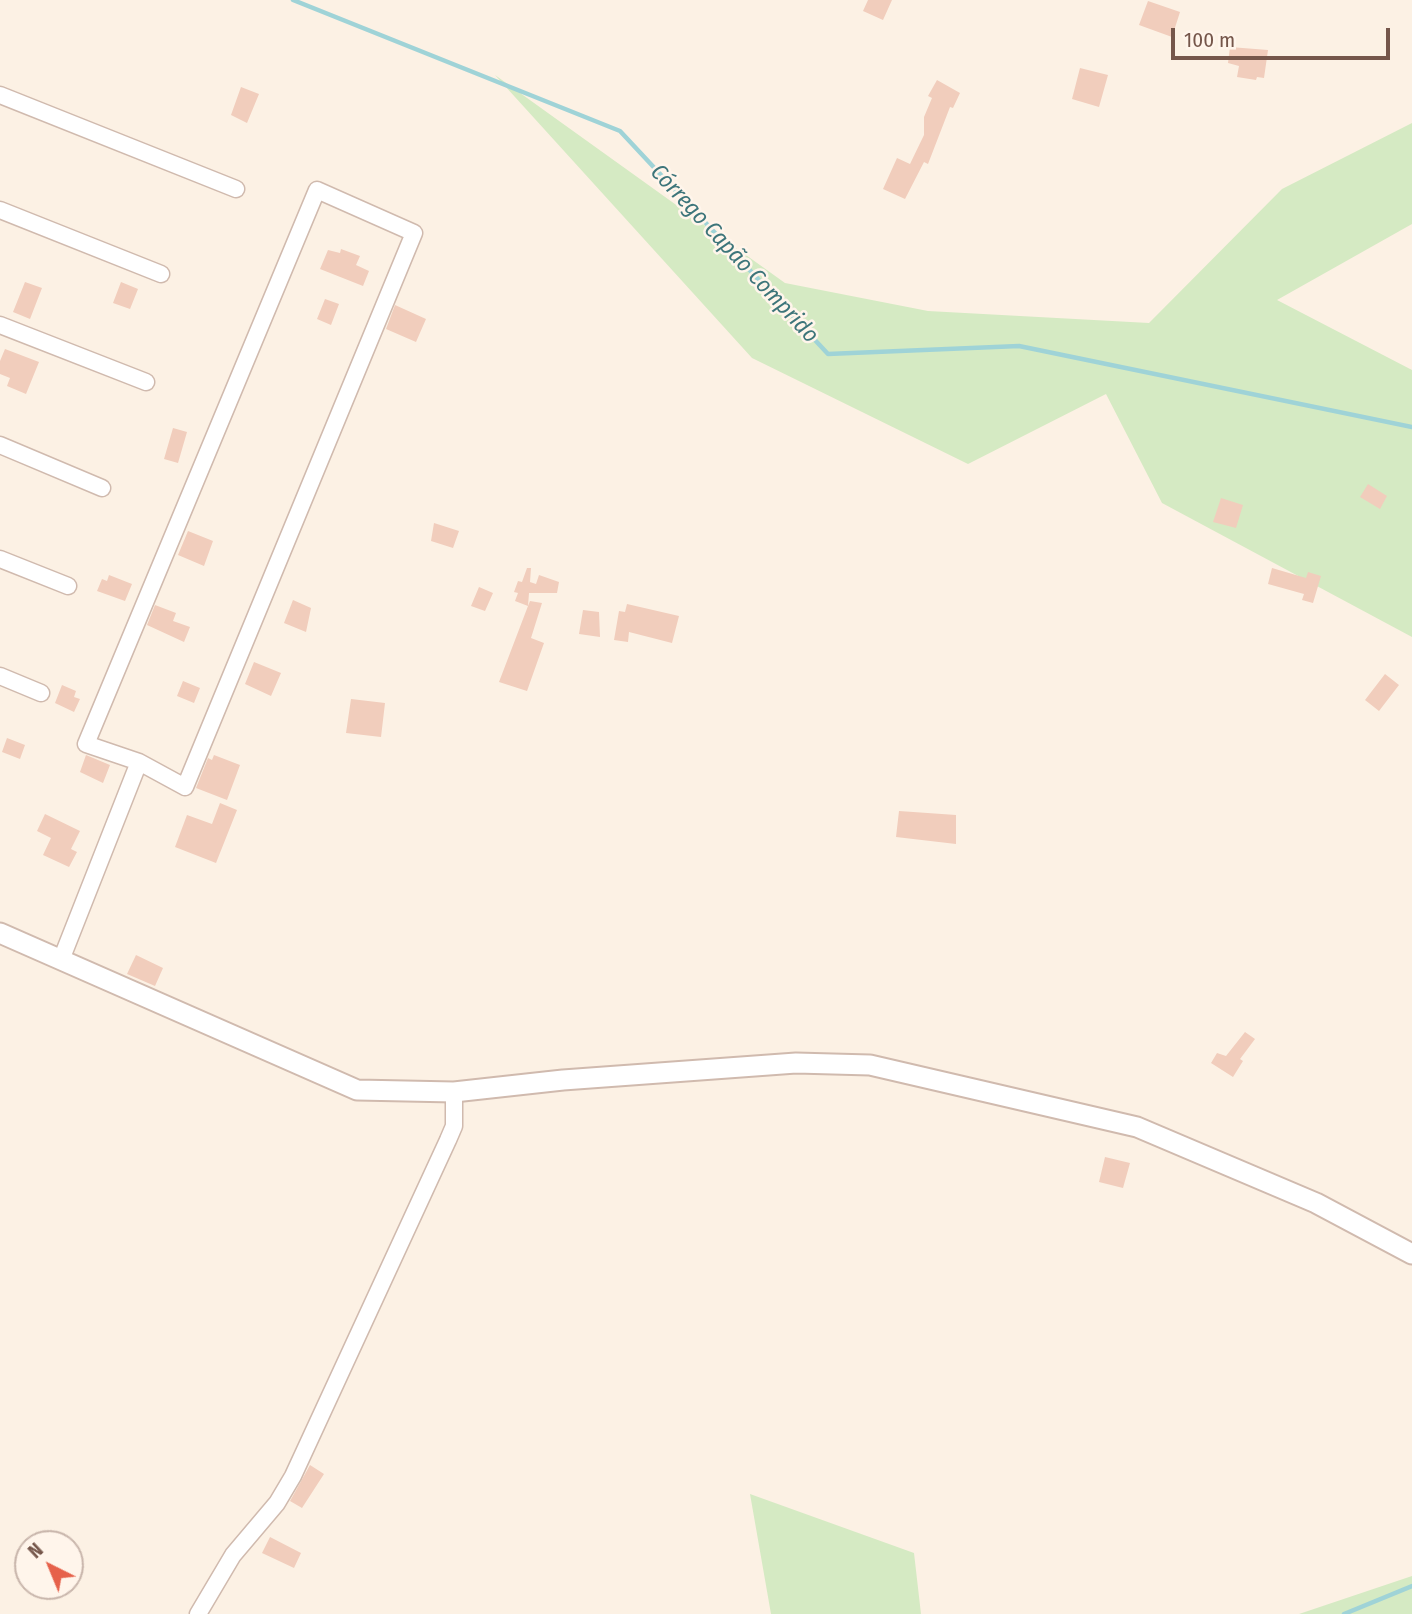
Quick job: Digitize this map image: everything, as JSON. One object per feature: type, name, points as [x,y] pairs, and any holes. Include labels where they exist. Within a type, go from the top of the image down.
[{"type":"street","points":[[0,94],[236,189]]},
{"type":"street","points":[[317,190],[414,233],[185,787],[139,762],[86,744],[317,190]]},
{"type":"street","points":[[0,210],[161,274]]},
{"type":"street","points":[[0,326],[146,382]]},
{"type":"street","points":[[0,445],[103,488]]},
{"type":"street","points":[[0,559],[68,586]]},
{"type":"street","points":[[0,676],[41,693]]},
{"type":"street","points":[[61,960],[139,762]]},
{"type":"street","points":[[0,933],[357,1090],[454,1092],[563,1080],[796,1062],[870,1065],[1137,1127],[1317,1203],[1412,1254]]},
{"type":"street","points":[[198,1614],[233,1555],[277,1503],[293,1476],[364,1317],[449,1140],[454,1126],[454,1092]]},
{"type":"green space","points":[[495,75],[785,283],[928,311],[1149,323],[1282,189],[1412,123],[1412,224],[1277,300],[1412,370],[1412,637],[1162,503],[1106,394],[968,464],[752,358]]},
{"type":"green space","points":[[750,1494],[914,1553],[921,1614],[771,1614]]},
{"type":"green space","points":[[1412,1576],[1412,1614],[1299,1614]]},
{"type":"building","points":[[868,0],[892,0],[883,20],[863,11]]},
{"type":"building","points":[[1148,1],[1180,12],[1172,37],[1139,25]]},
{"type":"building","points":[[1230,47],[1268,50],[1264,78],[1257,77],[1256,80],[1237,77],[1239,66],[1228,63]]},
{"type":"building","points":[[1080,68],[1108,75],[1099,107],[1072,99]]},
{"type":"building","points":[[937,80],[960,93],[953,108],[950,107],[928,164],[924,162],[905,199],[883,189],[897,158],[910,164],[924,135],[924,117],[932,98],[928,96]]},
{"type":"building","points":[[241,87],[259,94],[247,123],[231,115]]},
{"type":"building","points":[[341,249],[360,256],[356,265],[369,271],[363,286],[320,269],[328,250],[340,253]]},
{"type":"building","points":[[25,282],[42,288],[30,319],[13,312]]},
{"type":"building","points":[[121,282],[138,289],[130,309],[113,303]]},
{"type":"building","points":[[325,299],[339,304],[331,325],[317,319]]},
{"type":"building","points":[[395,305],[426,319],[416,342],[386,329]]},
{"type":"building","points":[[5,349],[39,362],[26,394],[7,386],[10,378],[0,374],[0,361]]},
{"type":"building","points":[[173,428],[187,432],[178,463],[164,459]]},
{"type":"building","points":[[1368,484],[1387,496],[1380,509],[1360,497]]},
{"type":"building","points":[[1221,498],[1243,505],[1236,528],[1213,522]]},
{"type":"building","points":[[434,523],[459,531],[453,548],[431,541]]},
{"type":"building","points":[[188,531],[213,541],[204,566],[178,555]]},
{"type":"building","points":[[527,568],[531,568],[530,582],[536,584],[539,575],[559,582],[557,593],[529,593],[528,606],[515,601],[518,593],[514,592],[518,581],[522,582]]},
{"type":"building","points":[[1272,568],[1306,578],[1308,572],[1321,576],[1313,603],[1302,600],[1304,594],[1268,584]]},
{"type":"building","points":[[109,575],[132,584],[125,601],[97,591],[102,579],[107,581]]},
{"type":"building","points":[[479,587],[493,593],[485,611],[471,606]]},
{"type":"building","points":[[293,600],[311,608],[306,632],[284,623]]},
{"type":"building","points":[[530,601],[542,603],[531,638],[544,643],[527,691],[499,682]]},
{"type":"building","points":[[627,604],[679,616],[672,643],[629,632],[628,642],[614,640],[619,611],[625,612]]},
{"type":"building","points":[[155,605],[176,613],[173,621],[190,627],[184,642],[147,625]]},
{"type":"building","points":[[583,610],[599,612],[600,637],[579,634]]},
{"type":"building","points":[[254,662],[281,673],[271,696],[245,684]]},
{"type":"building","points":[[1385,674],[1399,685],[1379,711],[1365,700]]},
{"type":"building","points":[[183,681],[200,688],[194,703],[177,696]]},
{"type":"building","points":[[62,685],[76,691],[74,697],[80,699],[74,712],[55,703]]},
{"type":"building","points":[[351,699],[385,703],[381,737],[346,733]]},
{"type":"building","points":[[7,738],[25,745],[20,759],[2,752]]},
{"type":"building","points":[[86,755],[110,765],[103,783],[80,772]]},
{"type":"building","points":[[214,755],[240,765],[227,800],[196,788],[208,758],[212,760]]},
{"type":"building","points":[[220,803],[237,810],[216,863],[175,847],[187,815],[212,824]]},
{"type":"building","points":[[899,811],[956,815],[956,844],[896,837]]},
{"type":"building","points":[[45,814],[80,831],[71,849],[77,852],[69,867],[43,855],[51,838],[37,831]]},
{"type":"building","points":[[136,955],[163,968],[155,986],[127,974]]},
{"type":"building","points":[[1245,1032],[1255,1039],[1240,1059],[1243,1061],[1233,1077],[1211,1063],[1217,1053],[1226,1056]]},
{"type":"building","points":[[1105,1157],[1130,1163],[1123,1188],[1099,1182]]},
{"type":"building","points":[[310,1465],[324,1474],[302,1508],[290,1501]]},
{"type":"building","points":[[270,1537],[301,1553],[294,1568],[262,1553]]},
{"type":"waterway","name":"Córrego Capão Comprido","points":[[293,0],[620,131],[828,354],[1019,346],[1412,427]]},
{"type":"waterway","points":[[1344,1614],[1412,1586]]}]
